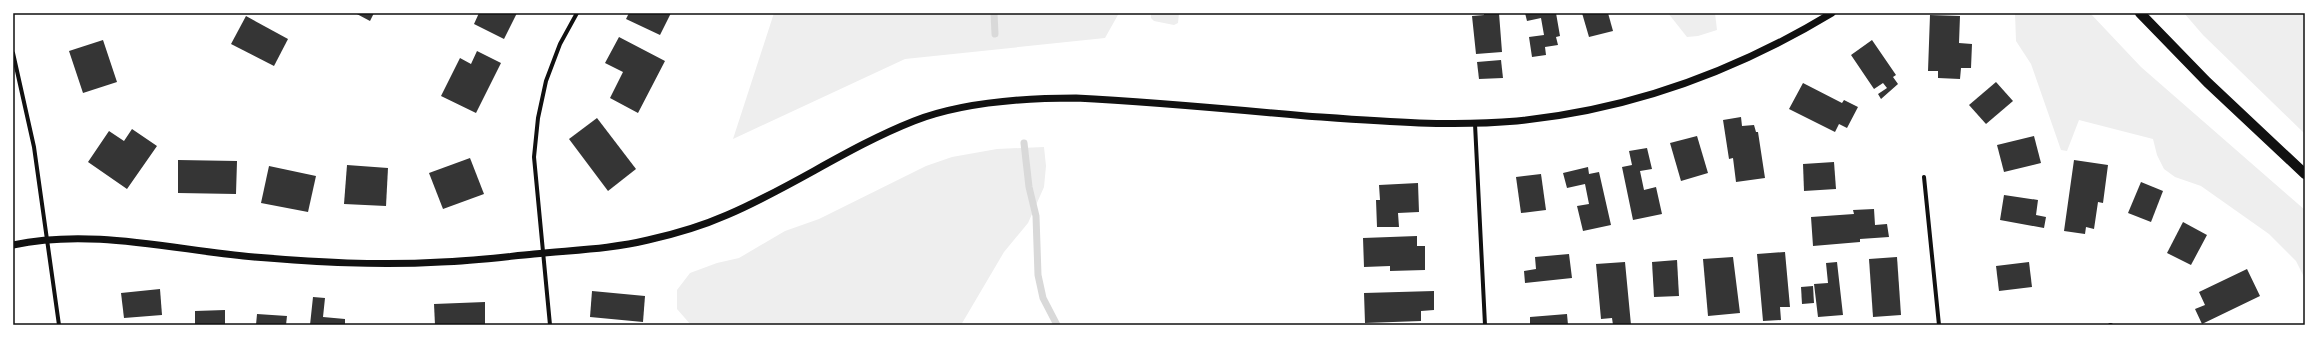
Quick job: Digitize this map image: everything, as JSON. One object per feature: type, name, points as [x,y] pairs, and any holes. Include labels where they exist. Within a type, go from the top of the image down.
[{"type":"main road","points":[[2140,13],[2207,82],[2305,174]]},
{"type":"street","points":[[550,325],[534,157],[538,118],[549,73],[560,44],[577,13]]},
{"type":"street","points":[[13,245],[48,240],[119,240],[230,255],[364,264],[440,262],[617,246],[648,240],[702,226],[746,206],[861,145],[916,120],[955,111],[1015,100],[1076,98],[1382,122],[1475,124],[1549,117],[1609,106],[1653,94],[1758,55],[1832,13]]},
{"type":"street","points":[[13,53],[34,147],[59,325]]},
{"type":"street","points":[[1475,124],[1485,325]]},
{"type":"street","points":[[1924,177],[1939,325]]},
{"type":"shaded area","points":[[774,13],[1119,13],[1105,38],[905,59],[733,139]]},
{"type":"shaded area","points":[[1151,13],[1179,13],[1178,23],[1174,25],[1154,21],[1151,18]]},
{"type":"shaded area","points":[[1668,13],[1715,13],[1717,30],[1698,36],[1687,37]]},
{"type":"shaded area","points":[[2015,13],[2090,13],[2141,67],[2305,210],[2305,279],[2296,261],[2269,234],[2201,186],[2175,177],[2164,169],[2157,155],[2153,139],[2079,120],[2067,151],[2061,150],[2031,64],[2016,41]]},
{"type":"shaded area","points":[[2184,13],[2305,13],[2305,134],[2203,35]]},
{"type":"shaded area","points":[[1044,147],[1046,166],[1044,187],[1028,223],[1004,252],[961,325],[691,325],[677,309],[677,290],[690,273],[717,263],[739,258],[785,231],[819,219],[926,166],[952,157],[997,149]]},
{"type":"building","points":[[355,13],[374,13],[370,21]]},
{"type":"building","points":[[479,13],[517,13],[504,39],[474,24]]},
{"type":"building","points":[[629,13],[671,13],[660,35],[626,19]]},
{"type":"building","points":[[1484,13],[1499,13],[1502,52],[1476,54],[1472,16],[1484,15]]},
{"type":"building","points":[[1525,13],[1556,13],[1560,36],[1556,37],[1558,45],[1545,47],[1546,55],[1532,57],[1529,37],[1544,35],[1541,18],[1527,21]]},
{"type":"building","points":[[1582,13],[1608,13],[1613,31],[1589,37]]},
{"type":"building","points":[[1930,15],[1960,16],[1959,43],[1972,44],[1971,68],[1961,68],[1960,79],[1938,78],[1938,71],[1928,71]]},
{"type":"building","points":[[246,16],[288,39],[274,66],[231,44]]},
{"type":"building","points":[[619,37],[665,61],[638,113],[610,98],[623,72],[605,63]]},
{"type":"building","points":[[103,40],[117,82],[83,93],[69,51]]},
{"type":"building","points":[[1872,40],[1896,75],[1893,77],[1898,84],[1881,99],[1878,94],[1887,88],[1883,83],[1874,89],[1851,55]]},
{"type":"building","points":[[477,51],[501,63],[476,113],[441,96],[460,58],[471,64]]},
{"type":"building","points":[[1501,60],[1503,78],[1479,79],[1477,62]]},
{"type":"building","points":[[1996,82],[2013,101],[1986,124],[1969,105]]},
{"type":"building","points":[[1803,83],[1842,103],[1844,100],[1858,107],[1847,128],[1839,124],[1835,132],[1789,109]]},
{"type":"building","points":[[1741,117],[1742,126],[1754,125],[1756,132],[1758,132],[1765,178],[1736,182],[1733,158],[1729,159],[1723,120]]},
{"type":"building","points":[[597,118],[636,169],[608,191],[569,139]]},
{"type":"building","points":[[132,129],[157,146],[127,189],[88,162],[109,131],[124,141]]},
{"type":"building","points":[[1697,136],[1708,173],[1681,181],[1670,143]]},
{"type":"building","points":[[2034,136],[2041,163],[2004,172],[1997,145]]},
{"type":"building","points":[[1647,148],[1652,169],[1640,171],[1644,190],[1656,187],[1662,214],[1633,220],[1622,167],[1632,165],[1629,151]]},
{"type":"building","points":[[470,158],[484,194],[443,209],[429,173]]},
{"type":"building","points":[[178,160],[237,161],[236,194],[178,193]]},
{"type":"building","points":[[2074,160],[2108,165],[2103,203],[2098,202],[2094,229],[2086,227],[2085,234],[2064,231]]},
{"type":"building","points":[[1834,162],[1836,189],[1804,191],[1803,164]]},
{"type":"building","points":[[347,165],[388,168],[386,206],[344,204]]},
{"type":"building","points":[[269,166],[316,176],[308,212],[261,203]]},
{"type":"building","points":[[1588,167],[1589,174],[1599,172],[1611,225],[1583,231],[1577,206],[1589,204],[1585,184],[1567,188],[1563,173]]},
{"type":"building","points":[[1541,174],[1546,210],[1521,213],[1516,177]]},
{"type":"building","points":[[2141,182],[2163,191],[2151,222],[2128,213]]},
{"type":"building","points":[[1418,183],[1419,212],[1398,213],[1399,227],[1377,227],[1376,200],[1380,200],[1379,185]]},
{"type":"building","points":[[2004,195],[2038,200],[2036,215],[2046,217],[2044,228],[2000,220]]},
{"type":"building","points":[[1874,209],[1875,225],[1887,224],[1889,237],[1860,239],[1860,242],[1813,246],[1811,217],[1854,214],[1853,210]]},
{"type":"building","points":[[2183,222],[2207,235],[2191,265],[2167,253]]},
{"type":"building","points":[[1417,236],[1417,246],[1425,246],[1425,270],[1390,271],[1390,266],[1364,267],[1363,238]]},
{"type":"building","points":[[1785,252],[1790,307],[1780,307],[1781,320],[1763,321],[1757,254]]},
{"type":"building","points":[[1569,254],[1572,278],[1525,283],[1524,271],[1536,269],[1535,257]]},
{"type":"building","points":[[1733,257],[1740,313],[1708,316],[1703,259]]},
{"type":"building","points":[[1897,257],[1901,315],[1873,317],[1869,259]]},
{"type":"building","points":[[1677,260],[1679,296],[1654,297],[1652,262]]},
{"type":"building","points":[[1625,262],[1631,325],[1613,325],[1612,318],[1601,319],[1596,264]]},
{"type":"building","points":[[1837,262],[1843,315],[1818,317],[1814,284],[1828,283],[1826,263]]},
{"type":"building","points":[[2029,262],[2032,287],[1999,291],[1996,266]]},
{"type":"building","points":[[2247,269],[2260,296],[2202,324],[2195,309],[2205,305],[2199,292]]},
{"type":"building","points":[[1813,286],[1814,303],[1802,304],[1801,287]]},
{"type":"building","points":[[160,289],[162,315],[124,318],[121,293]]},
{"type":"building","points":[[592,291],[645,296],[643,322],[590,317]]},
{"type":"building","points":[[1434,291],[1434,310],[1421,311],[1421,321],[1365,323],[1364,293]]},
{"type":"building","points":[[313,297],[325,298],[323,317],[345,319],[345,325],[310,325]]},
{"type":"building","points":[[485,302],[485,325],[435,325],[434,304]]},
{"type":"building","points":[[225,310],[225,325],[195,325],[195,311]]},
{"type":"building","points":[[257,314],[287,316],[286,325],[256,325]]},
{"type":"building","points":[[1567,314],[1568,325],[1530,325],[1530,317]]},
{"type":"waterway","points":[[994,13],[995,34]]},
{"type":"waterway","points":[[1024,143],[1029,187],[1036,216],[1038,275],[1043,298],[1057,325]]}]
